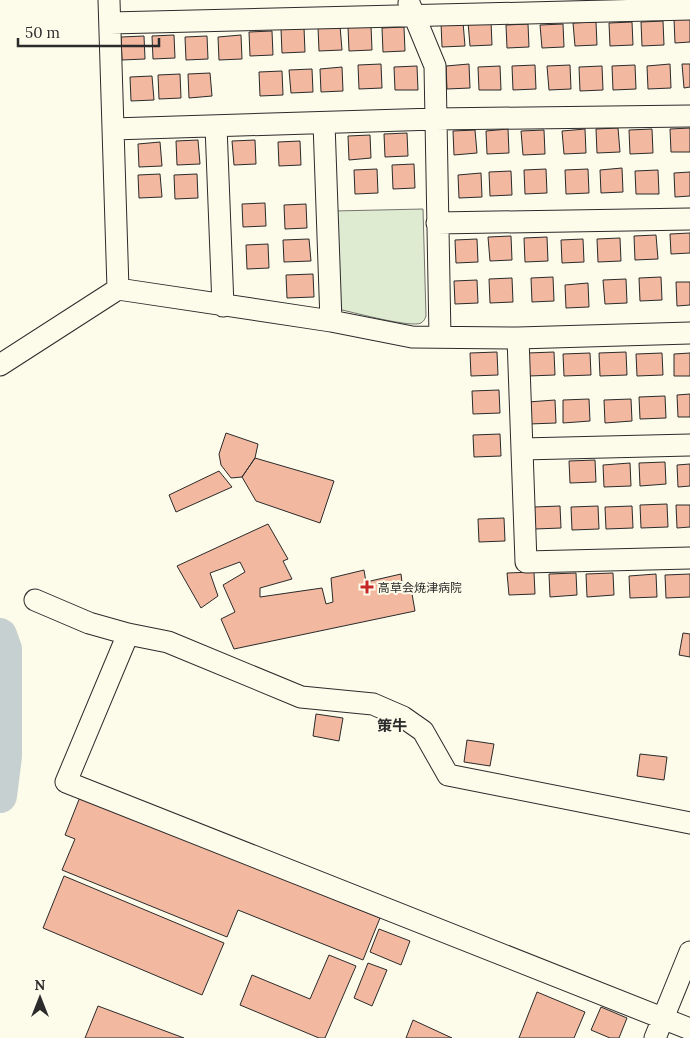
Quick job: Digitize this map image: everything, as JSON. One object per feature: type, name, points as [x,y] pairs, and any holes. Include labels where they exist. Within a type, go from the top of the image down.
[{"type":"street","points":[[109,0],[118,289]]},
{"type":"street","points":[[110,23],[411,7],[690,9]]},
{"type":"street","points":[[411,7],[435,66],[440,337]]},
{"type":"street","points":[[113,129],[435,119],[690,116]]},
{"type":"street","points":[[324,123],[331,321]]},
{"type":"street","points":[[216,126],[223,306]]},
{"type":"street","points":[[437,223],[690,219]]},
{"type":"street","points":[[0,365],[118,289],[331,321],[412,337],[518,338],[690,333]]},
{"type":"street","points":[[518,338],[526,562],[690,558]]},
{"type":"street","points":[[522,448],[690,445]]},
{"type":"street","points":[[35,600],[89,623],[128,634],[168,642],[301,697],[373,704],[404,717],[423,731],[448,775],[690,823]]},
{"type":"street","points":[[128,634],[66,782],[690,1029]]},
{"type":"street","points":[[655,1038],[690,952]]},
{"type":"green space","points":[[423,209],[426,316],[424,321],[415,324],[383,320],[342,310],[338,305],[334,211]]},
{"type":"building","points":[[674,19],[690,19],[690,42],[675,43]]},
{"type":"building","points":[[491,21],[492,45],[470,46],[468,22]]},
{"type":"building","points":[[663,21],[664,45],[642,46],[641,22]]},
{"type":"building","points":[[463,22],[465,46],[442,47],[441,23]]},
{"type":"building","points":[[596,22],[597,45],[575,46],[573,23]]},
{"type":"building","points":[[632,22],[633,45],[610,46],[609,23]]},
{"type":"building","points":[[528,24],[529,47],[507,48],[506,25]]},
{"type":"building","points":[[563,24],[564,47],[542,48],[540,25]]},
{"type":"building","points":[[340,26],[342,50],[319,51],[318,27]]},
{"type":"building","points":[[371,26],[372,50],[349,51],[348,27]]},
{"type":"building","points":[[404,27],[405,51],[383,52],[382,28]]},
{"type":"building","points":[[304,28],[305,52],[282,53],[281,29]]},
{"type":"building","points":[[272,31],[273,55],[250,56],[249,32]]},
{"type":"building","points":[[174,35],[175,58],[153,59],[152,36]]},
{"type":"building","points":[[241,35],[242,59],[219,60],[218,37]]},
{"type":"building","points":[[144,36],[145,59],[122,60],[121,37]]},
{"type":"building","points":[[207,36],[208,59],[186,60],[185,37]]},
{"type":"building","points":[[381,64],[382,88],[359,89],[358,65]]},
{"type":"building","points":[[469,64],[470,88],[447,89],[446,66]]},
{"type":"building","points":[[670,64],[671,88],[648,89],[647,66]]},
{"type":"building","points":[[682,64],[690,64],[690,87],[684,88]]},
{"type":"building","points":[[535,65],[536,89],[513,90],[512,66]]},
{"type":"building","points":[[570,65],[571,89],[549,90],[547,66]]},
{"type":"building","points":[[635,65],[636,89],[613,90],[612,66]]},
{"type":"building","points":[[417,66],[418,90],[395,90],[394,67]]},
{"type":"building","points":[[500,66],[501,90],[479,90],[478,67]]},
{"type":"building","points":[[602,66],[603,90],[580,91],[579,67]]},
{"type":"building","points":[[342,67],[343,91],[321,92],[320,69]]},
{"type":"building","points":[[312,69],[313,92],[291,93],[289,70]]},
{"type":"building","points":[[282,71],[283,95],[260,96],[259,72]]},
{"type":"building","points":[[210,73],[212,96],[189,98],[188,74]]},
{"type":"building","points":[[180,74],[181,98],[159,99],[158,75]]},
{"type":"building","points":[[152,76],[154,100],[131,101],[130,77]]},
{"type":"building","points":[[618,128],[620,152],[597,153],[596,129]]},
{"type":"building","points":[[690,128],[690,152],[671,152],[670,129]]},
{"type":"building","points":[[508,129],[509,153],[487,154],[486,131]]},
{"type":"building","points":[[585,129],[586,153],[564,154],[562,131]]},
{"type":"building","points":[[652,129],[653,153],[630,154],[629,130]]},
{"type":"building","points":[[475,130],[477,153],[454,155],[453,131]]},
{"type":"building","points":[[544,130],[545,154],[523,155],[521,131]]},
{"type":"building","points":[[407,133],[408,156],[385,157],[384,134]]},
{"type":"building","points":[[370,135],[371,158],[349,160],[348,136]]},
{"type":"building","points":[[198,140],[200,164],[177,165],[176,141]]},
{"type":"building","points":[[255,140],[256,164],[234,165],[232,141]]},
{"type":"building","points":[[300,141],[301,165],[279,166],[278,142]]},
{"type":"building","points":[[160,142],[162,166],[139,167],[138,144]]},
{"type":"building","points":[[414,164],[415,188],[393,189],[392,165]]},
{"type":"building","points":[[622,168],[623,192],[601,193],[600,170]]},
{"type":"building","points":[[377,169],[378,193],[355,194],[354,170]]},
{"type":"building","points":[[546,169],[547,193],[525,194],[524,170]]},
{"type":"building","points":[[588,169],[589,193],[566,194],[565,170]]},
{"type":"building","points":[[658,170],[659,194],[636,194],[635,171]]},
{"type":"building","points":[[511,171],[512,195],[490,196],[489,172]]},
{"type":"building","points":[[690,172],[690,196],[675,197],[674,173]]},
{"type":"building","points":[[481,173],[482,197],[459,198],[458,175]]},
{"type":"building","points":[[160,174],[162,197],[139,198],[138,175]]},
{"type":"building","points":[[197,174],[198,198],[175,199],[174,175]]},
{"type":"building","points":[[265,203],[266,226],[243,227],[242,204]]},
{"type":"building","points":[[306,204],[307,228],[285,229],[284,205]]},
{"type":"building","points":[[690,233],[690,253],[671,254],[670,234]]},
{"type":"building","points":[[656,235],[658,259],[635,260],[634,236]]},
{"type":"building","points":[[511,236],[512,260],[490,261],[488,237]]},
{"type":"building","points":[[547,237],[548,261],[525,262],[524,238]]},
{"type":"building","points":[[620,238],[621,261],[598,262],[597,239]]},
{"type":"building","points":[[309,239],[311,261],[284,262],[283,240]]},
{"type":"building","points":[[477,239],[478,262],[456,263],[455,240]]},
{"type":"building","points":[[583,239],[584,262],[562,263],[561,240]]},
{"type":"building","points":[[268,244],[269,268],[247,269],[246,245]]},
{"type":"building","points":[[313,274],[314,297],[287,298],[286,275]]},
{"type":"building","points":[[553,277],[554,301],[532,302],[531,278]]},
{"type":"building","points":[[661,277],[662,300],[640,301],[639,278]]},
{"type":"building","points":[[512,278],[513,302],[490,303],[489,279]]},
{"type":"building","points":[[626,279],[627,303],[605,304],[603,280]]},
{"type":"building","points":[[477,280],[478,303],[455,304],[454,281]]},
{"type":"building","points":[[676,282],[690,282],[690,305],[677,306]]},
{"type":"building","points":[[588,283],[589,307],[566,308],[565,285]]},
{"type":"building","points":[[497,352],[498,375],[471,376],[470,353]]},
{"type":"building","points":[[554,352],[555,375],[529,376],[528,353]]},
{"type":"building","points":[[626,352],[627,375],[600,376],[599,353]]},
{"type":"building","points":[[590,353],[591,375],[564,376],[563,354]]},
{"type":"building","points":[[662,353],[663,375],[637,376],[636,354]]},
{"type":"building","points":[[690,353],[690,376],[674,376],[674,354]]},
{"type":"building","points":[[499,390],[500,413],[473,414],[472,391]]},
{"type":"building","points":[[690,394],[690,417],[678,417],[677,395]]},
{"type":"building","points":[[665,396],[666,418],[640,419],[639,397]]},
{"type":"building","points":[[589,399],[590,421],[563,423],[563,400]]},
{"type":"building","points":[[631,399],[632,421],[605,423],[604,400]]},
{"type":"building","points":[[555,400],[556,423],[529,424],[528,402]]},
{"type":"building","points":[[226,433],[258,444],[255,458],[242,477],[231,478],[221,465],[219,454]]},
{"type":"building","points":[[500,434],[501,456],[474,457],[473,435]]},
{"type":"building","points":[[255,458],[334,481],[320,523],[256,501],[242,477]]},
{"type":"building","points":[[595,460],[596,482],[570,483],[569,461]]},
{"type":"building","points":[[665,462],[666,484],[640,486],[639,463]]},
{"type":"building","points":[[630,463],[631,486],[604,487],[603,465]]},
{"type":"building","points":[[690,464],[690,486],[678,487],[677,465]]},
{"type":"building","points":[[219,471],[232,487],[176,512],[169,495]]},
{"type":"building","points":[[667,504],[668,527],[641,528],[640,505]]},
{"type":"building","points":[[676,505],[690,505],[690,527],[677,528]]},
{"type":"building","points":[[560,506],[561,528],[535,529],[534,507]]},
{"type":"building","points":[[598,506],[599,529],[572,530],[571,507]]},
{"type":"building","points":[[632,506],[633,528],[606,529],[605,507]]},
{"type":"building","points":[[504,518],[505,541],[479,542],[478,519]]},
{"type":"building","name":"高草会焼津病院","points":[[268,524],[288,559],[283,561],[292,579],[260,588],[260,597],[322,588],[326,604],[333,602],[331,578],[364,570],[366,582],[401,574],[403,591],[411,588],[415,611],[234,649],[221,619],[235,612],[223,585],[245,572],[240,562],[210,573],[218,596],[201,608],[177,566]]},
{"type":"building","points":[[534,572],[535,594],[509,595],[507,573]]},
{"type":"building","points":[[576,573],[577,595],[550,597],[549,574]]},
{"type":"building","points":[[613,573],[614,595],[587,597],[586,574]]},
{"type":"building","points":[[656,574],[657,597],[630,598],[629,576]]},
{"type":"building","points":[[690,574],[690,597],[666,598],[665,575]]},
{"type":"building","points":[[683,633],[690,634],[690,657],[679,655]]},
{"type":"building","points":[[316,714],[343,718],[339,741],[313,736]]},
{"type":"building","points":[[467,740],[494,744],[490,766],[464,762]]},
{"type":"building","points":[[640,754],[667,757],[664,780],[637,776]]},
{"type":"building","points":[[80,797],[380,918],[363,960],[238,910],[227,937],[62,870],[75,839],[65,835]]},
{"type":"building","points":[[64,876],[224,943],[202,995],[43,928]]},
{"type":"building","points":[[379,929],[410,941],[401,965],[370,952]]},
{"type":"building","points":[[329,955],[356,966],[325,1038],[319,1038],[240,1005],[252,975],[310,999]]},
{"type":"building","points":[[368,963],[387,970],[372,1006],[354,998]]},
{"type":"building","points":[[537,992],[585,1012],[574,1038],[519,1038]]},
{"type":"building","points":[[98,1006],[184,1038],[85,1038]]},
{"type":"building","points":[[601,1007],[627,1018],[619,1038],[610,1038],[591,1030]]},
{"type":"building","points":[[413,1020],[452,1038],[406,1038]]},
{"type":"waterway","points":[[0,635],[5,649],[5,756],[0,796]]},
{"type":"place","name":"高草会焼津病院","points":[[367,587]]},
{"type":"district","name":"策牛","points":[[392,725]]}]
